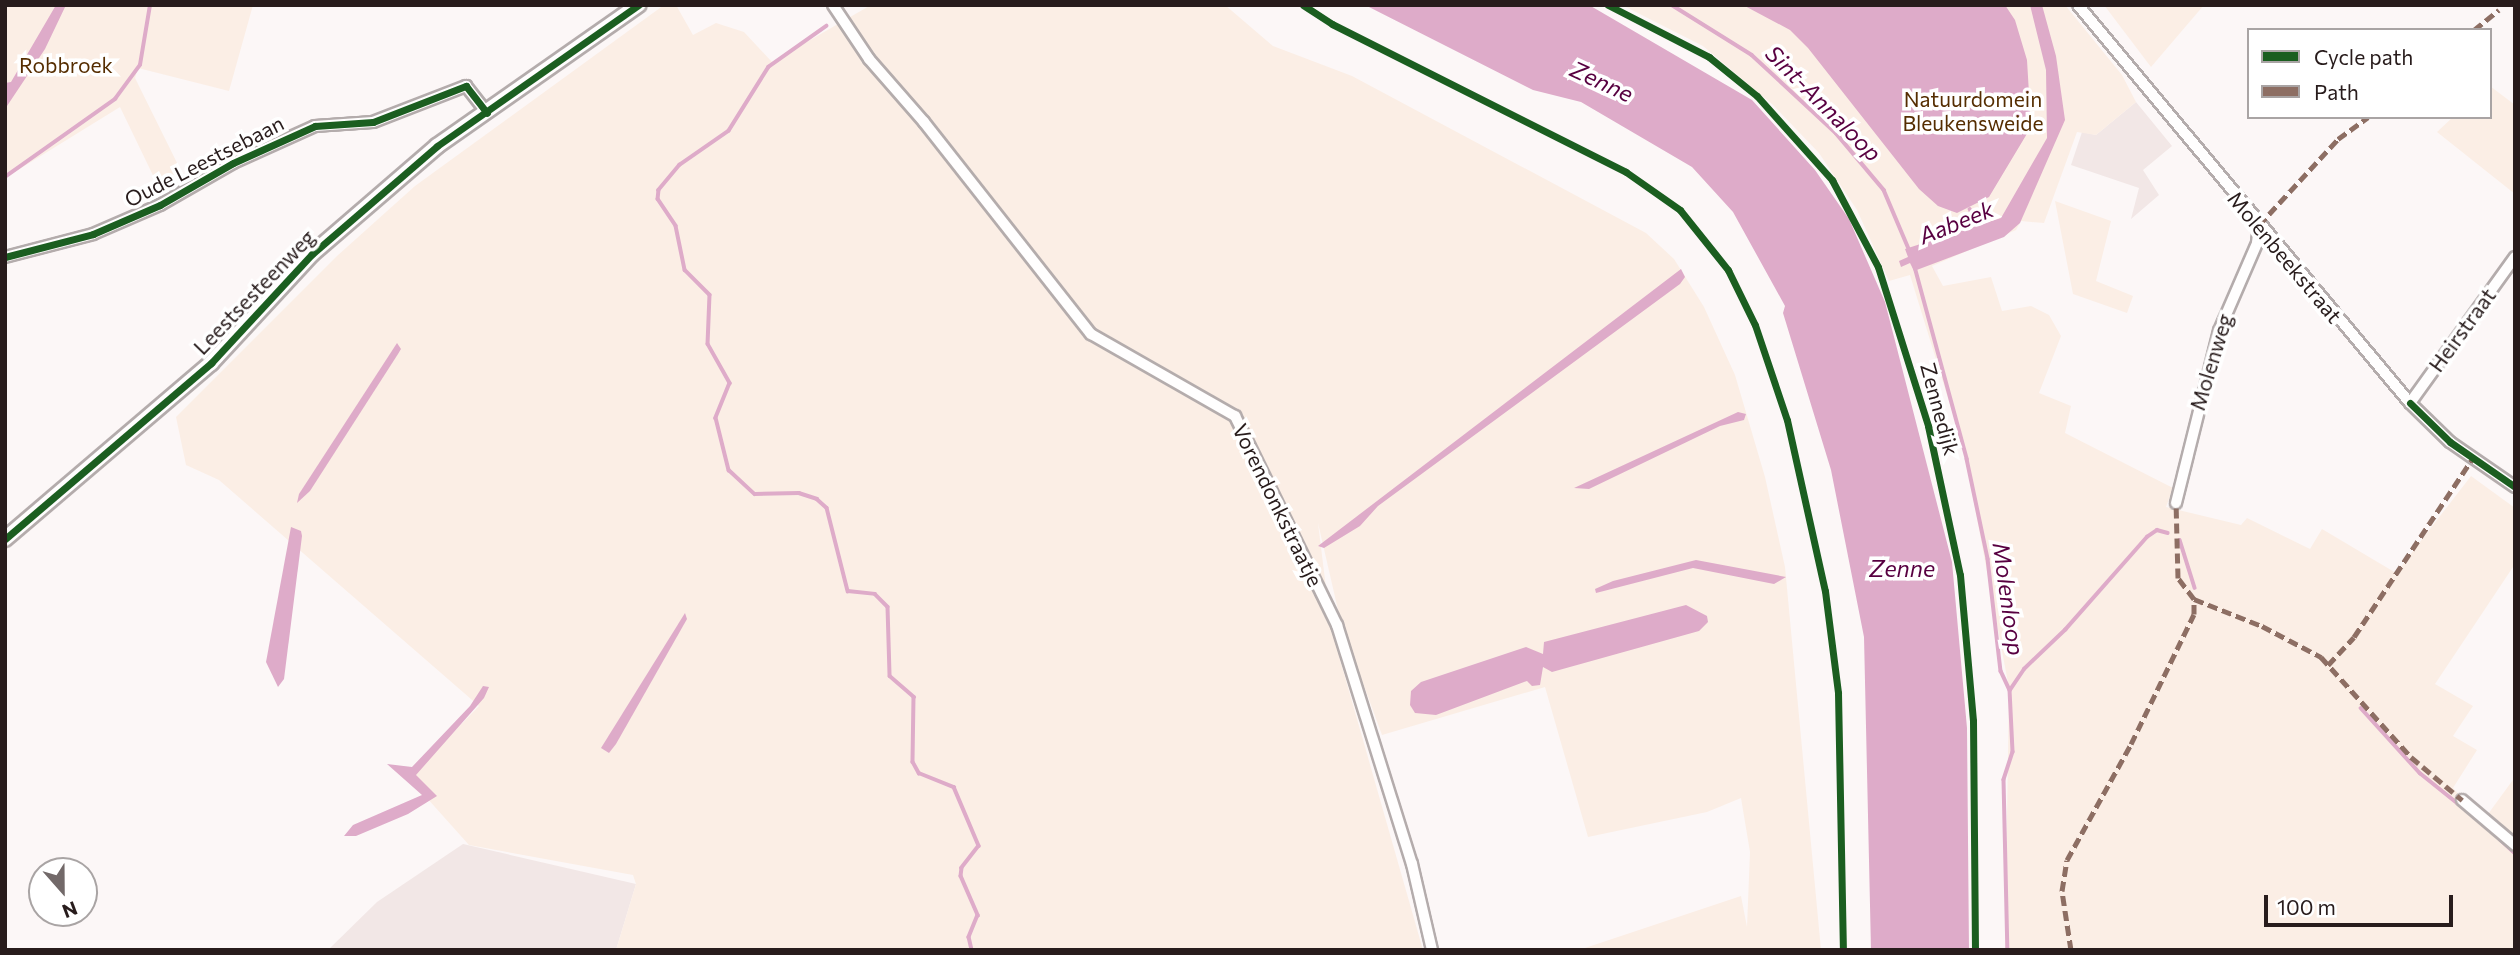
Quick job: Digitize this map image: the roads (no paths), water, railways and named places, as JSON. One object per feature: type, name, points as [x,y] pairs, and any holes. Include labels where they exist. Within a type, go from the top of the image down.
[{"type":"street","name":"Leestsesteenweg","points":[[5,539],[211,363],[312,254],[437,145],[487,113],[638,5]]},
{"type":"street","name":"Vorendonkstraatje","points":[[833,5],[869,59],[924,122],[1091,334],[1235,416],[1337,625],[1412,864],[1432,950]]},
{"type":"street","name":"Molenbeekstraat","points":[[2078,5],[2410,403],[2450,442],[2515,487]]},
{"type":"street","name":"Oude Leestsebaan","points":[[5,257],[116,225],[302,131],[373,122],[466,86],[487,113]]},
{"type":"street","name":"Molenweg","points":[[2176,503],[2219,331],[2257,243],[2259,225]]},
{"type":"street","name":"Heirstraat","points":[[2410,403],[2515,257]]},
{"type":"street","points":[[2462,800],[2515,845]]},
{"type":"water","points":[[56,5],[66,5],[45,49],[5,109],[5,83],[11,82]]},
{"type":"water","name":"Zenne","points":[[1365,5],[1589,5],[1752,100],[1815,170],[1849,219],[1885,302],[1952,562],[1967,728],[1969,950],[1871,950],[1864,637],[1831,470],[1783,313],[1785,306],[1733,212],[1692,167],[1581,102],[1533,90]]},
{"type":"water","points":[[1743,5],[2005,5],[2015,20],[2027,60],[2031,127],[1989,197],[1957,213],[1938,206],[1919,189],[1808,48],[1790,30]]},
{"type":"water","points":[[2030,5],[2042,5],[2056,56],[2065,120],[2020,223],[2004,237],[1914,271],[1910,263],[1901,267],[1899,261],[1908,257],[1905,249],[2001,218],[2047,138],[2046,70]]},
{"type":"water","points":[[1681,269],[1685,277],[1680,284],[1378,506],[1360,526],[1324,548],[1318,546]]},
{"type":"water","points":[[397,343],[401,349],[398,354],[310,491],[297,503],[299,494]]},
{"type":"water","points":[[1738,412],[1746,414],[1744,420],[1720,426],[1589,489],[1574,488]]},
{"type":"water","points":[[291,527],[301,531],[302,536],[284,679],[278,687],[266,662]]},
{"type":"water","points":[[1696,560],[1786,577],[1774,584],[1693,568],[1596,593],[1595,589],[1613,581]]},
{"type":"water","points":[[1686,605],[1707,616],[1708,622],[1699,631],[1552,672],[1543,667],[1540,685],[1532,686],[1527,681],[1436,715],[1415,713],[1410,705],[1411,691],[1421,682],[1526,647],[1543,654],[1544,642]]},
{"type":"water","points":[[685,613],[687,619],[609,753],[601,748]]},
{"type":"water","points":[[483,686],[489,687],[484,698],[416,775],[437,796],[408,814],[356,836],[344,836],[353,825],[422,795],[387,764],[412,767],[470,706]]},
{"type":"waterway","points":[[5,177],[115,99],[140,65],[150,5]]},
{"type":"waterway","name":"Sint-Annaloop","points":[[1672,5],[1752,55],[1836,133],[1884,190],[1909,249]]},
{"type":"waterway","points":[[827,26],[769,67],[729,131],[680,165],[659,190],[658,199],[676,226],[685,270],[710,295],[708,344],[730,383],[716,418],[729,470],[755,494],[799,493],[817,499],[827,508],[848,591],[875,594],[888,607],[890,676],[914,697],[913,762],[919,773],[954,787],[979,846],[962,868],[961,876],[978,915],[969,937],[972,950]]},
{"type":"waterway","name":"Aabeek","points":[[1970,209],[1977,223]]},
{"type":"waterway","name":"Molenloop","points":[[1915,267],[1967,459],[1988,559],[2001,671],[2010,690],[2013,752],[2004,780],[2008,950]]},
{"type":"waterway","points":[[2010,690],[2024,669],[2065,630],[2147,537],[2157,530],[2168,533]]},
{"type":"waterway","points":[[2180,540],[2195,588]]},
{"type":"waterway","points":[[2361,708],[2420,773],[2461,806]]},
{"type":"waterway","points":[[2501,840],[2515,853]]},
{"type":"park label","name":"Robbroek","points":[[66,65]]},
{"type":"park label","name":"Natuurdomein Bleukensweide","points":[[1973,111]]}]
